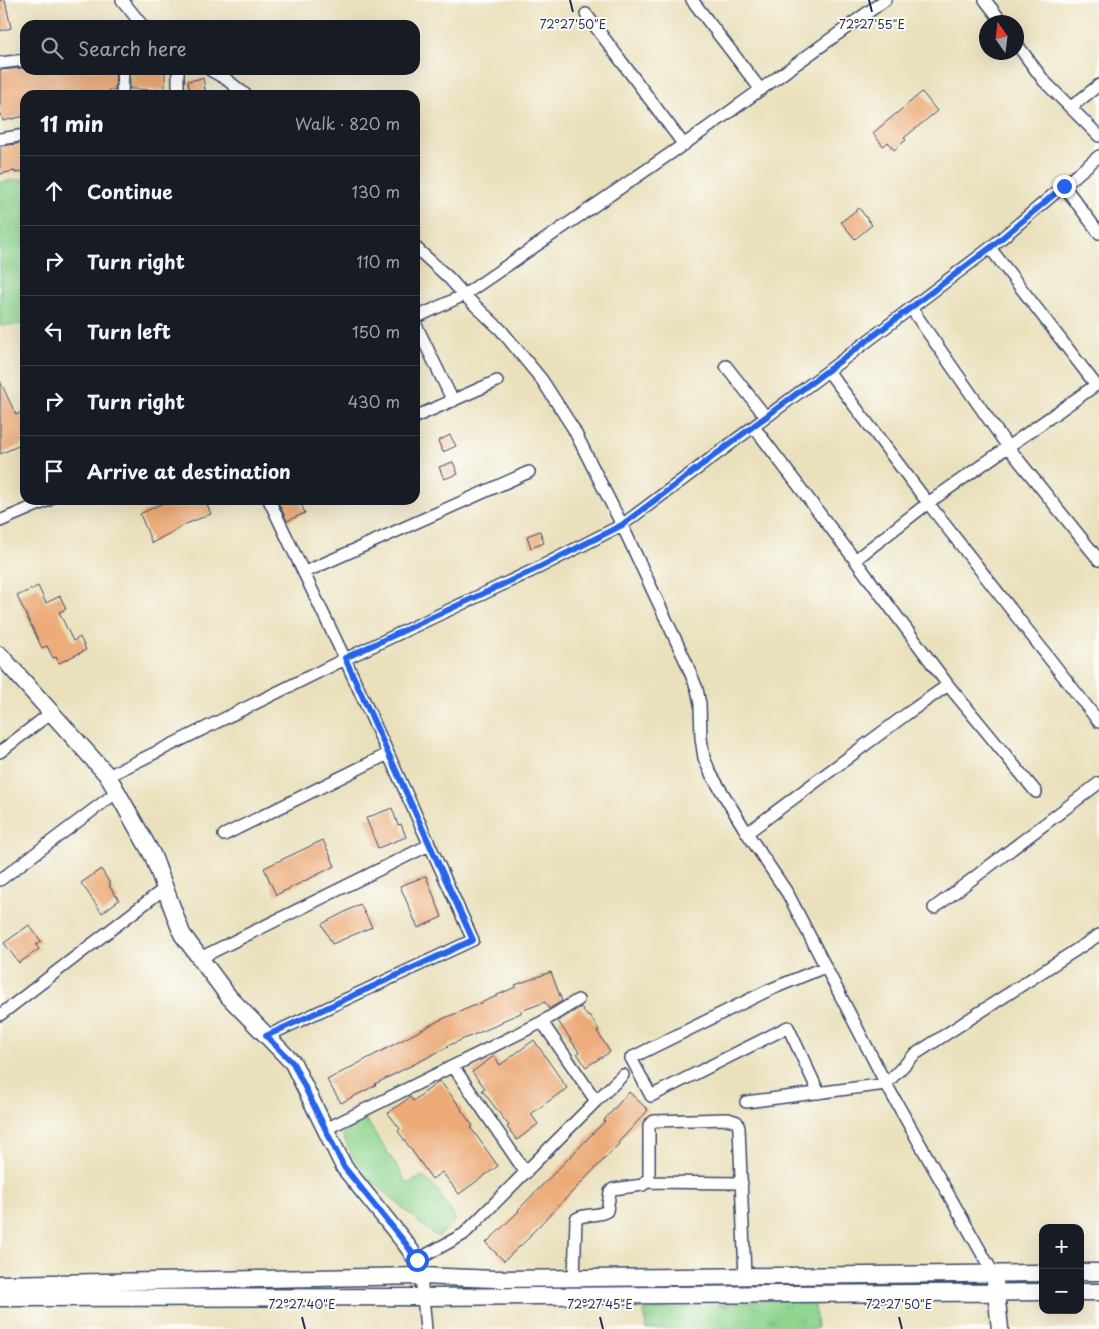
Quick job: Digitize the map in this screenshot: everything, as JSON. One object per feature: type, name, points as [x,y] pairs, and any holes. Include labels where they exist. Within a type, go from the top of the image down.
[{"type":"street","points":[[122,0],[138,20]]},
{"type":"street","points":[[692,0],[761,90]]},
{"type":"street","points":[[420,316],[464,295],[684,145],[885,0]]},
{"type":"street","points":[[985,0],[997,15]]},
{"type":"street","points":[[586,14],[684,145]]},
{"type":"street","points":[[1024,54],[1044,81],[1099,136]]},
{"type":"street","points":[[0,63],[20,61]]},
{"type":"street","points":[[122,90],[123,75]]},
{"type":"street","points":[[178,75],[178,90]]},
{"type":"street","points":[[220,75],[240,90]]},
{"type":"street","points":[[1071,107],[1099,85]]},
{"type":"street","points":[[0,139],[20,136]]},
{"type":"street","points":[[108,776],[345,658],[538,568],[622,525],[990,248],[1099,156]]},
{"type":"street","points":[[1064,186],[1099,233]]},
{"type":"street","points":[[855,560],[928,503],[1098,386],[990,248]]},
{"type":"street","points":[[420,252],[449,278],[501,330],[542,380],[573,428],[622,525],[697,689],[704,758],[711,774],[747,833],[788,894],[886,1084],[993,1273],[997,1292],[1000,1329]]},
{"type":"street","points":[[911,308],[1008,447],[1099,560]]},
{"type":"street","points":[[420,334],[452,401]]},
{"type":"street","points":[[726,366],[766,417]]},
{"type":"street","points":[[828,371],[928,503],[1099,722]]},
{"type":"street","points":[[420,415],[498,381]]},
{"type":"street","points":[[754,427],[948,685],[1036,792]]},
{"type":"street","points":[[304,572],[529,472]]},
{"type":"street","points":[[0,520],[37,505]]},
{"type":"street","points":[[266,1036],[473,940],[345,658],[271,505]]},
{"type":"street","points":[[0,655],[108,776],[153,856],[182,934],[229,997],[293,1063],[324,1130],[344,1167],[406,1244],[419,1268],[426,1329]]},
{"type":"street","points":[[747,833],[908,712],[948,685]]},
{"type":"street","points":[[0,752],[52,712]]},
{"type":"street","points":[[224,835],[388,754]]},
{"type":"street","points":[[934,908],[1099,783]]},
{"type":"street","points":[[0,880],[117,792]]},
{"type":"street","points":[[200,958],[429,845]]},
{"type":"street","points":[[0,1015],[166,888]]},
{"type":"street","points":[[746,1102],[886,1084],[914,1055],[1099,935]]},
{"type":"street","points":[[819,1093],[788,1027],[651,1096],[631,1058],[769,990],[825,967]]},
{"type":"street","points":[[324,1130],[542,1022],[578,1000]]},
{"type":"street","points":[[542,1022],[596,1101]]},
{"type":"street","points":[[453,1066],[526,1173]]},
{"type":"street","points":[[419,1268],[464,1234],[623,1075]]},
{"type":"street","points":[[646,1182],[649,1177],[648,1130],[649,1125],[654,1121],[728,1119],[737,1122],[740,1128],[745,1276]]},
{"type":"street","points":[[574,1278],[576,1219],[580,1216],[602,1214],[607,1211],[610,1192],[613,1189],[646,1182],[742,1183]]},
{"type":"street","points":[[0,1284],[419,1268],[495,1279],[1039,1272]]},
{"type":"street","points":[[1084,1272],[1099,1272]]},
{"type":"street","points":[[0,1298],[1039,1292]]},
{"type":"street","points":[[1084,1292],[1099,1292]]},
{"type":"green space","points":[[20,180],[20,324],[0,326],[0,182]]},
{"type":"green space","points":[[364,1117],[407,1184],[423,1176],[437,1189],[456,1220],[439,1237],[430,1232],[359,1170],[342,1134]]},
{"type":"green space","points":[[814,1297],[817,1329],[646,1329],[644,1311]]},
{"type":"building","points":[[0,0],[5,0],[11,28],[0,31]]},
{"type":"building","points":[[20,68],[20,75],[116,75],[115,90],[20,90],[20,117],[3,121],[0,113],[0,70]]},
{"type":"building","points":[[130,75],[165,75],[165,90],[130,89]]},
{"type":"building","points":[[203,78],[205,90],[189,90],[188,81]]},
{"type":"building","points":[[922,92],[937,111],[904,138],[906,140],[894,150],[888,142],[883,146],[873,133]]},
{"type":"building","points":[[20,144],[20,172],[0,174],[0,146]]},
{"type":"building","points":[[859,208],[872,225],[855,239],[841,222]]},
{"type":"building","points":[[0,381],[16,415],[20,413],[20,445],[0,454]]},
{"type":"building","points":[[450,435],[456,446],[443,452],[438,441]]},
{"type":"building","points":[[453,462],[458,474],[444,479],[439,467]]},
{"type":"building","points":[[159,505],[207,505],[211,514],[186,524],[152,543],[140,514]]},
{"type":"building","points":[[279,505],[301,505],[305,513],[287,521]]},
{"type":"building","points":[[540,531],[544,543],[531,548],[527,536]]},
{"type":"building","points":[[38,586],[46,603],[60,596],[66,609],[59,612],[73,641],[80,637],[86,650],[59,663],[56,657],[53,658],[47,646],[42,648],[17,596]]},
{"type":"building","points":[[392,808],[398,825],[401,824],[406,837],[378,848],[366,818]]},
{"type":"building","points":[[323,840],[335,866],[276,895],[264,868]]},
{"type":"building","points":[[101,869],[111,885],[109,886],[119,900],[102,913],[81,883]]},
{"type":"building","points":[[426,876],[442,917],[418,928],[400,886]]},
{"type":"building","points":[[360,904],[372,927],[332,944],[322,924]]},
{"type":"building","points":[[29,925],[41,941],[36,945],[39,949],[19,963],[4,943]]},
{"type":"building","points":[[551,972],[562,1001],[549,1009],[545,1002],[521,1011],[521,1013],[502,1021],[502,1023],[447,1046],[341,1103],[327,1080],[440,1020],[497,996],[516,987],[515,985]]},
{"type":"building","points":[[581,1007],[588,1017],[590,1016],[610,1052],[586,1067],[577,1053],[579,1052],[558,1021]]},
{"type":"building","points":[[534,1040],[567,1088],[531,1114],[538,1124],[517,1140],[482,1090],[485,1088],[472,1072],[494,1056],[500,1065]]},
{"type":"building","points":[[440,1081],[462,1109],[473,1126],[471,1128],[498,1166],[459,1194],[442,1172],[432,1179],[398,1131],[400,1129],[388,1113],[410,1097],[413,1101]]},
{"type":"building","points":[[629,1092],[648,1110],[619,1144],[531,1236],[504,1261],[486,1243],[605,1121]]},
{"type":"route","points":[[417,1260],[344,1167],[324,1130],[293,1063],[266,1036],[473,940],[345,658],[538,568],[622,525],[990,248],[1064,186]]}]
